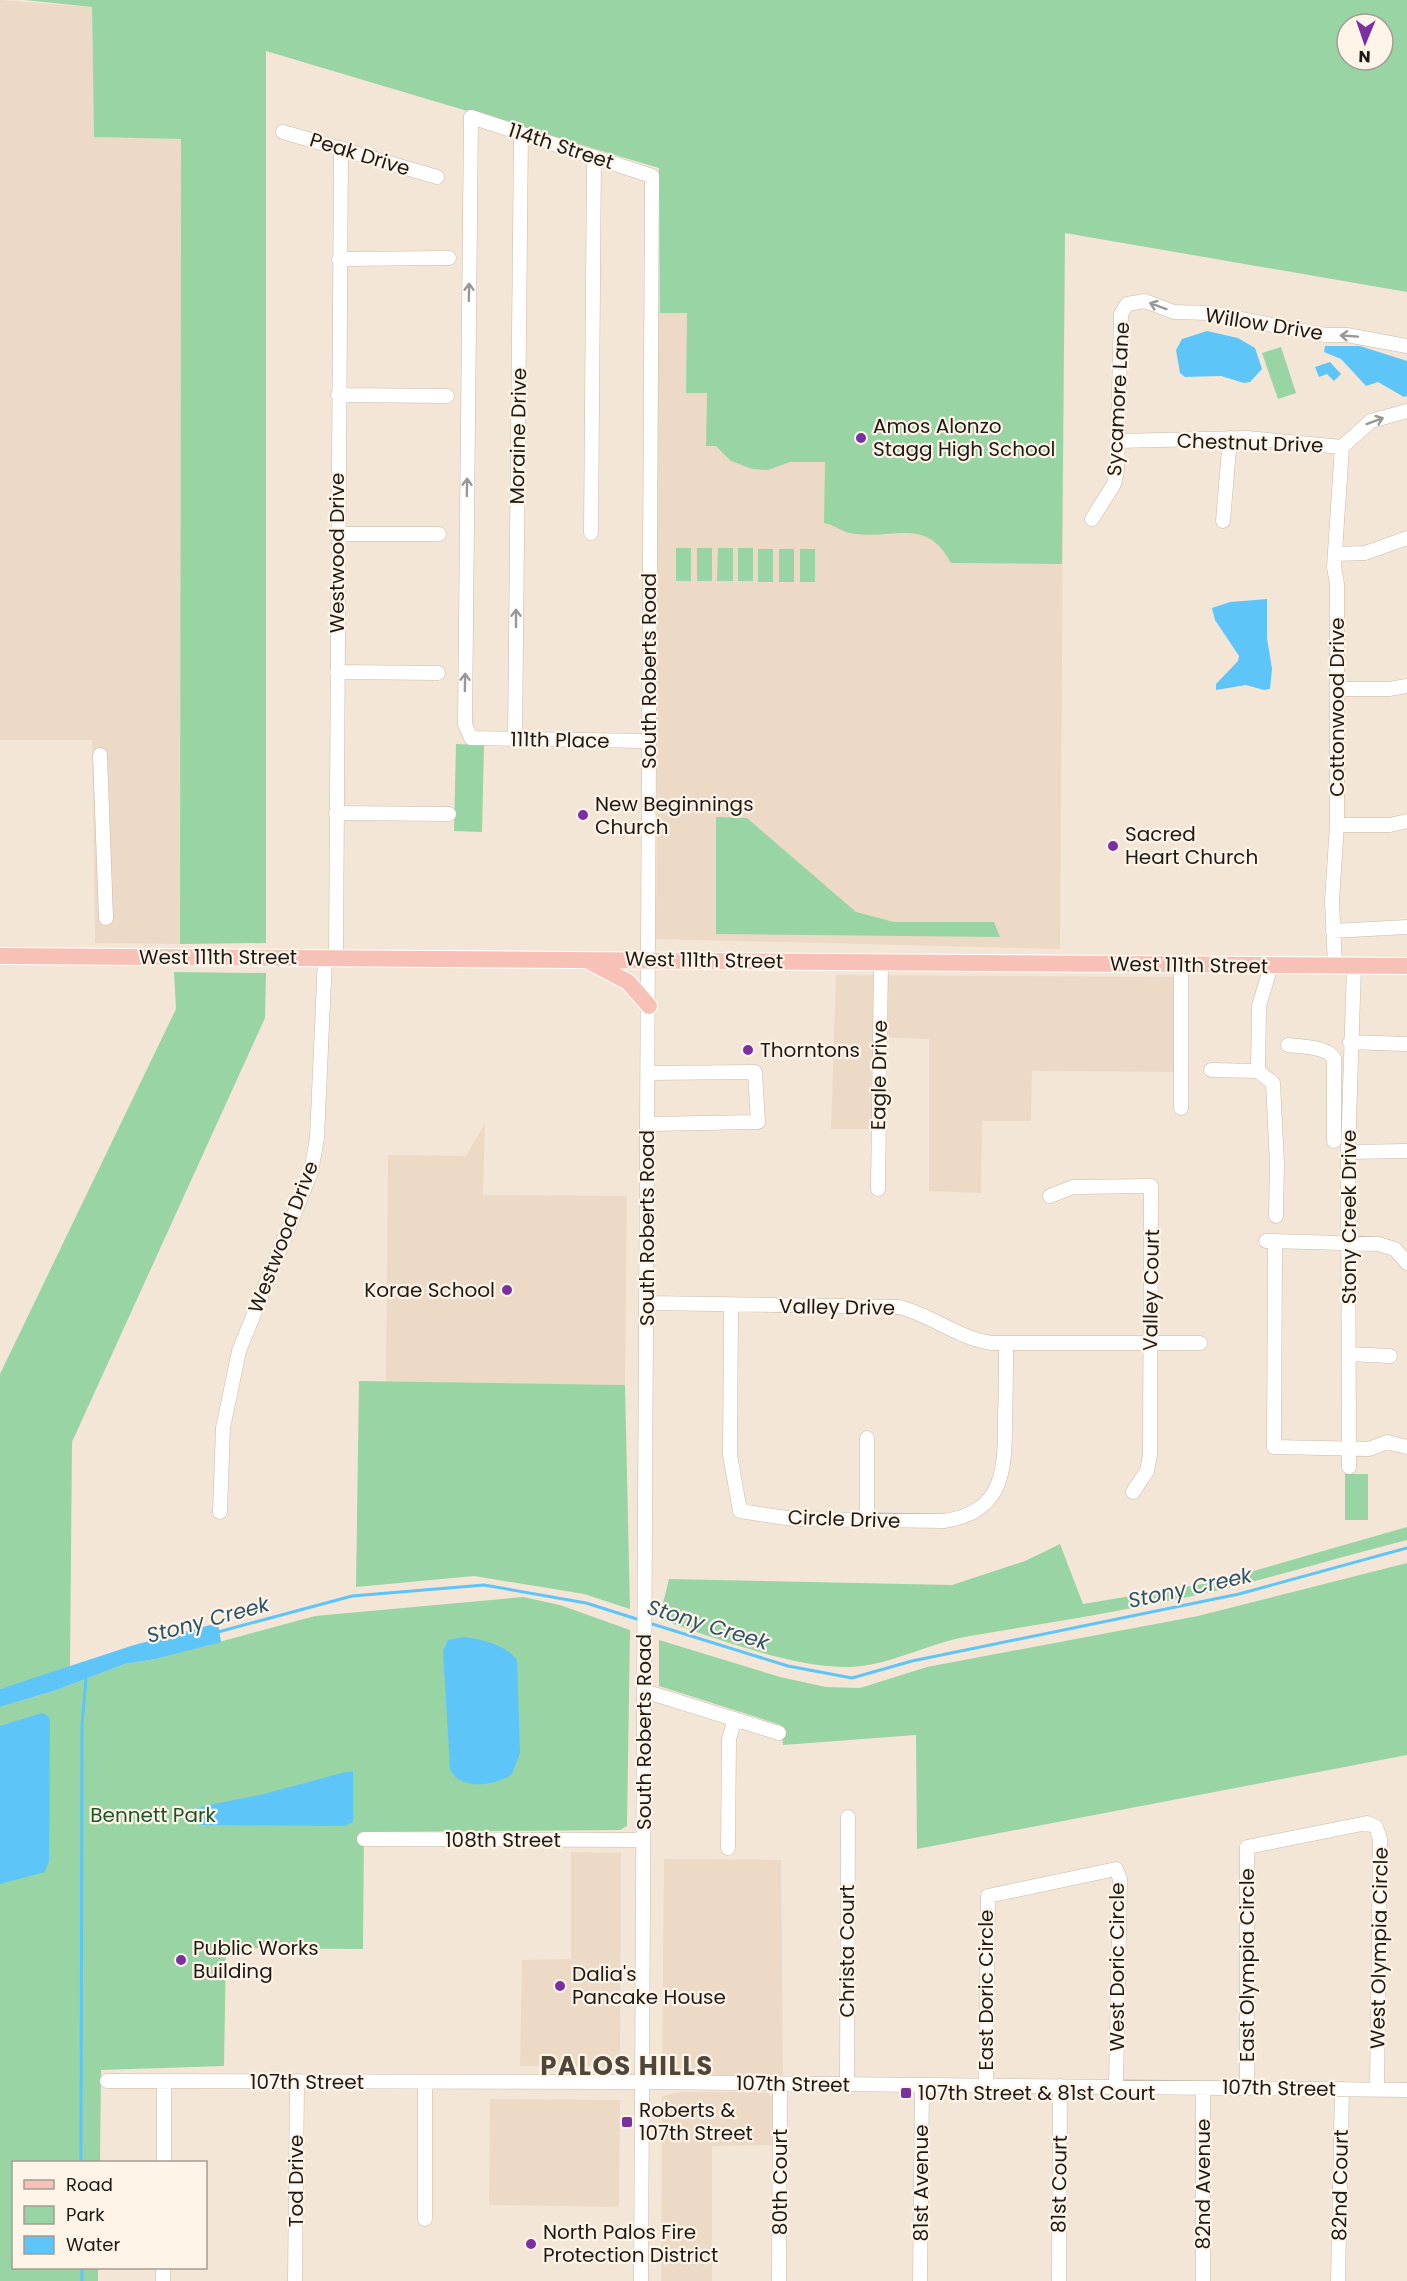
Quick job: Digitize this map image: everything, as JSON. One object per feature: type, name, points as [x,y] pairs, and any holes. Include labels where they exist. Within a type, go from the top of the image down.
[{"type":"main road","name":"West 111th Street","points":[[0,956],[1407,966]]},
{"type":"main road","points":[[585,959],[628,982],[649,1006]]},
{"type":"street","name":"114th Street","points":[[471,738],[465,724],[471,117],[652,176]]},
{"type":"street","name":"Peak Drive","points":[[283,132],[437,177]]},
{"type":"street","name":"Moraine Drive","points":[[515,740],[521,133]]},
{"type":"street","name":"Westwood Drive","points":[[220,1512],[223,1428],[239,1351],[311,1172],[317,1138],[330,958],[336,813],[341,148]]},
{"type":"street","points":[[591,533],[594,157]]},
{"type":"street","name":"South Roberts Road","points":[[641,2281],[652,176]]},
{"type":"street","points":[[339,258],[449,258]]},
{"type":"street","name":"Willow Drive","points":[[1123,308],[1134,302],[1145,302],[1174,312],[1209,314],[1325,335],[1347,335],[1407,346]]},
{"type":"street","name":"Sycamore Lane","points":[[1092,519],[1114,484],[1121,397],[1119,358],[1123,308]]},
{"type":"street","points":[[338,395],[447,396]]},
{"type":"street","name":"Chestnut Drive","points":[[1117,441],[1230,438],[1342,447],[1371,421],[1407,411]]},
{"type":"street","points":[[1223,521],[1230,438]]},
{"type":"street","name":"Cottonwood Drive","points":[[1335,966],[1333,931],[1337,825],[1337,689],[1335,554],[1342,447]]},
{"type":"street","points":[[337,534],[439,534]]},
{"type":"street","points":[[1335,554],[1365,553],[1407,538]]},
{"type":"street","points":[[337,672],[438,673]]},
{"type":"street","points":[[1337,689],[1389,689],[1407,686]]},
{"type":"street","name":"111th Place","points":[[471,738],[648,741]]},
{"type":"street","points":[[100,755],[106,918]]},
{"type":"street","points":[[336,813],[449,814]]},
{"type":"street","points":[[1337,825],[1390,825],[1407,822]]},
{"type":"street","points":[[1333,931],[1407,927]]},
{"type":"street","name":"Eagle Drive","points":[[878,1189],[881,962]]},
{"type":"street","points":[[1181,965],[1181,1108]]},
{"type":"street","points":[[1258,1071],[1259,1006],[1271,966]]},
{"type":"street","name":"Stony Creek Drive","points":[[1349,1467],[1348,1152],[1354,966]]},
{"type":"street","points":[[1350,1042],[1406,1044]]},
{"type":"street","points":[[1288,1045],[1321,1050],[1332,1055],[1334,1141]]},
{"type":"street","points":[[1211,1070],[1258,1071],[1273,1083],[1277,1164],[1276,1216]]},
{"type":"street","points":[[647,1124],[758,1122],[755,1072],[648,1073]]},
{"type":"street","points":[[1334,1098],[1349,1099]]},
{"type":"street","points":[[1348,1152],[1407,1152]]},
{"type":"street","name":"Valley Court","points":[[1050,1196],[1074,1187],[1151,1186],[1150,1455],[1147,1471],[1133,1492]]},
{"type":"street","points":[[1407,1263],[1401,1245],[1350,1241],[1271,1241],[1274,1447],[1369,1449],[1387,1442],[1407,1447]]},
{"type":"street","name":"Valley Drive","points":[[647,1303],[899,1307],[922,1314],[964,1337],[1006,1342],[1200,1343]]},
{"type":"street","name":"Circle Drive","points":[[731,1305],[730,1455],[740,1511],[793,1519],[952,1520],[975,1512],[990,1498],[1002,1478],[1005,1461],[1006,1342]]},
{"type":"street","points":[[1349,1354],[1390,1356]]},
{"type":"street","points":[[867,1437],[867,1520]]},
{"type":"street","points":[[644,1691],[779,1733]]},
{"type":"street","points":[[728,1848],[729,1739],[735,1719]]},
{"type":"street","name":"Christa Court","points":[[846,2084],[848,1817]]},
{"type":"street","name":"West Olympia Circle","points":[[1322,1830],[1367,1823],[1376,1827],[1379,1832],[1377,2089]]},
{"type":"street","name":"East Olympia Circle","points":[[1247,2088],[1247,1847],[1322,1830]]},
{"type":"street","name":"108th Street","points":[[364,1839],[643,1839]]},
{"type":"street","name":"West Doric Circle","points":[[1060,1880],[1116,1869],[1120,1879],[1116,2087]]},
{"type":"street","name":"East Doric Circle","points":[[986,2086],[986,1900],[988,1896],[996,1892],[1060,1880]]},
{"type":"street","name":"107th Street","points":[[107,2081],[642,2082],[1407,2090]]},
{"type":"street","points":[[164,2081],[164,2161]]},
{"type":"street","name":"Tod Drive","points":[[295,2281],[297,2081]]},
{"type":"street","points":[[425,2082],[425,2219]]},
{"type":"street","name":"80th Court","points":[[779,2281],[780,2084]]},
{"type":"street","name":"81st Avenue","points":[[921,2281],[922,2085]]},
{"type":"street","name":"81st Court","points":[[1059,2281],[1060,2086]]},
{"type":"street","name":"82nd Avenue","points":[[1203,2088],[1203,2281]]},
{"type":"street","name":"82nd Court","points":[[1338,2281],[1342,2089]]},
{"type":"shaded area","points":[[0,0],[92,7],[94,137],[181,139],[180,944],[95,943],[92,740],[0,740]]},
{"type":"shaded area","name":"Amos Alonzo Stagg High School","points":[[659,147],[1065,233],[1060,949],[656,939]]},
{"type":"shaded area","points":[[836,975],[1181,977],[1181,1072],[1032,1071],[1031,1121],[982,1121],[981,1193],[929,1191],[929,1039],[873,1037],[872,1129],[831,1129]]},
{"type":"shaded area","name":"Korae School","points":[[485,1123],[483,1195],[627,1196],[625,1385],[386,1383],[388,1155],[466,1156]]},
{"type":"shaded area","points":[[571,1852],[621,1853],[620,2066],[520,2066],[522,1960],[571,1959]]},
{"type":"shaded area","points":[[664,1859],[781,1860],[783,2076],[662,2074]]},
{"type":"shaded area","points":[[680,2092],[760,2092],[768,2093],[774,2099],[776,2145],[712,2146],[712,2281],[661,2281],[662,2096]]},
{"type":"shaded area","points":[[490,2099],[620,2100],[619,2207],[489,2205]]},
{"type":"green space","points":[[25,0],[1407,0],[1407,292],[1065,233],[1062,564],[951,563],[941,549],[921,535],[909,533],[855,534],[824,523],[825,462],[790,462],[768,470],[752,469],[731,461],[716,446],[706,446],[707,393],[686,393],[687,313],[660,313],[659,168],[266,51],[266,943],[180,944],[181,139],[94,137],[92,7]]},
{"type":"green space","points":[[1281,347],[1296,393],[1278,399],[1262,353]]},
{"type":"green space","points":[[676,548],[691,548],[691,581],[676,581]]},
{"type":"green space","points":[[697,548],[712,548],[712,581],[697,581]]},
{"type":"green space","points":[[718,548],[733,548],[733,581],[717,581]]},
{"type":"green space","points":[[738,548],[753,548],[753,581],[738,581]]},
{"type":"green space","points":[[758,549],[773,549],[773,582],[758,582]]},
{"type":"green space","points":[[779,549],[794,549],[794,582],[779,582]]},
{"type":"green space","points":[[800,549],[815,549],[815,582],[800,582]]},
{"type":"green space","points":[[456,744],[484,745],[482,832],[454,831]]},
{"type":"green space","points":[[716,817],[747,818],[856,912],[894,922],[994,922],[1000,937],[716,934]]},
{"type":"green space","points":[[174,972],[266,973],[265,1018],[72,1442],[70,1668],[0,1689],[0,1374],[176,1009]]},
{"type":"green space","points":[[359,1381],[625,1385],[630,1609],[584,1594],[474,1576],[356,1587]]},
{"type":"green space","points":[[1345,1474],[1368,1474],[1368,1520],[1345,1520]]},
{"type":"green space","points":[[1407,1527],[1407,1540],[1232,1587],[1134,1608],[954,1639],[875,1664],[859,1666],[843,1667],[798,1662],[726,1642],[659,1619],[669,1579],[952,1585],[1025,1561],[1060,1544],[1083,1604],[1215,1582]]},
{"type":"green space","points":[[1407,1563],[1407,1755],[917,1849],[916,1735],[783,1745],[781,1725],[659,1686],[659,1640],[780,1677],[826,1687],[860,1688],[927,1667],[1198,1616]]},
{"type":"green space","name":"Bennett Park","points":[[523,1597],[560,1605],[630,1630],[627,1826],[620,1830],[364,1832],[363,1949],[226,1948],[224,2066],[101,2070],[100,2161],[12,2161],[12,2269],[98,2269],[98,2281],[0,2281],[0,1707],[54,1691],[125,1664],[156,1659],[315,1616]]},
{"type":"water","points":[[1207,331],[1238,338],[1255,348],[1262,369],[1250,382],[1244,383],[1221,376],[1185,377],[1180,373],[1176,350],[1182,339]]},
{"type":"water","points":[[1325,346],[1360,346],[1407,361],[1407,396],[1404,397],[1378,382],[1366,386],[1341,359],[1324,352]]},
{"type":"water","points":[[1330,362],[1341,374],[1334,381],[1327,374],[1319,377],[1315,367]]},
{"type":"water","points":[[1267,599],[1267,638],[1272,669],[1270,689],[1264,690],[1246,685],[1216,690],[1216,684],[1238,661],[1239,656],[1215,620],[1212,608],[1230,602]]},
{"type":"water","points":[[218,1623],[221,1642],[156,1659],[125,1664],[54,1691],[0,1707],[0,1689],[134,1645]]},
{"type":"water","points":[[464,1637],[500,1646],[517,1660],[520,1753],[512,1774],[488,1783],[461,1781],[450,1769],[443,1651],[448,1640]]},
{"type":"water","points":[[42,1713],[50,1720],[49,1861],[45,1872],[0,1884],[0,1726]]},
{"type":"water","points":[[353,1772],[353,1822],[345,1826],[201,1825],[194,1822],[193,1811],[204,1806],[260,1795]]},
{"type":"waterway","name":"Stony Creek","points":[[649,1623],[788,1666],[852,1678],[912,1661],[1239,1594],[1407,1548]]},
{"type":"waterway","name":"Stony Creek","points":[[218,1632],[352,1596],[484,1585],[586,1603],[640,1620]]},
{"type":"waterway","points":[[81,2161],[82,1725],[86,1679]]},
{"type":"waterway","points":[[82,2269],[82,2281]]},
{"type":"place","name":"Amos Alonzo Stagg High School","points":[[861,438]]},
{"type":"place","name":"New Beginnings Church","points":[[583,815]]},
{"type":"place","name":"Sacred Heart Church","points":[[1113,846]]},
{"type":"place","name":"Thorntons","points":[[748,1050]]},
{"type":"place","name":"Korae School","points":[[507,1290]]},
{"type":"place","name":"Public Works Building","points":[[181,1960]]},
{"type":"place","name":"Dalia's Pancake House","points":[[560,1986]]},
{"type":"place","name":"107th Street & 81st Court","points":[[906,2093]]},
{"type":"place","name":"Roberts & 107th Street","points":[[627,2122]]},
{"type":"place","name":"North Palos Fire Protection District","points":[[531,2244]]},
{"type":"district","name":"PALOS HILLS","points":[[627,2066]]}]
